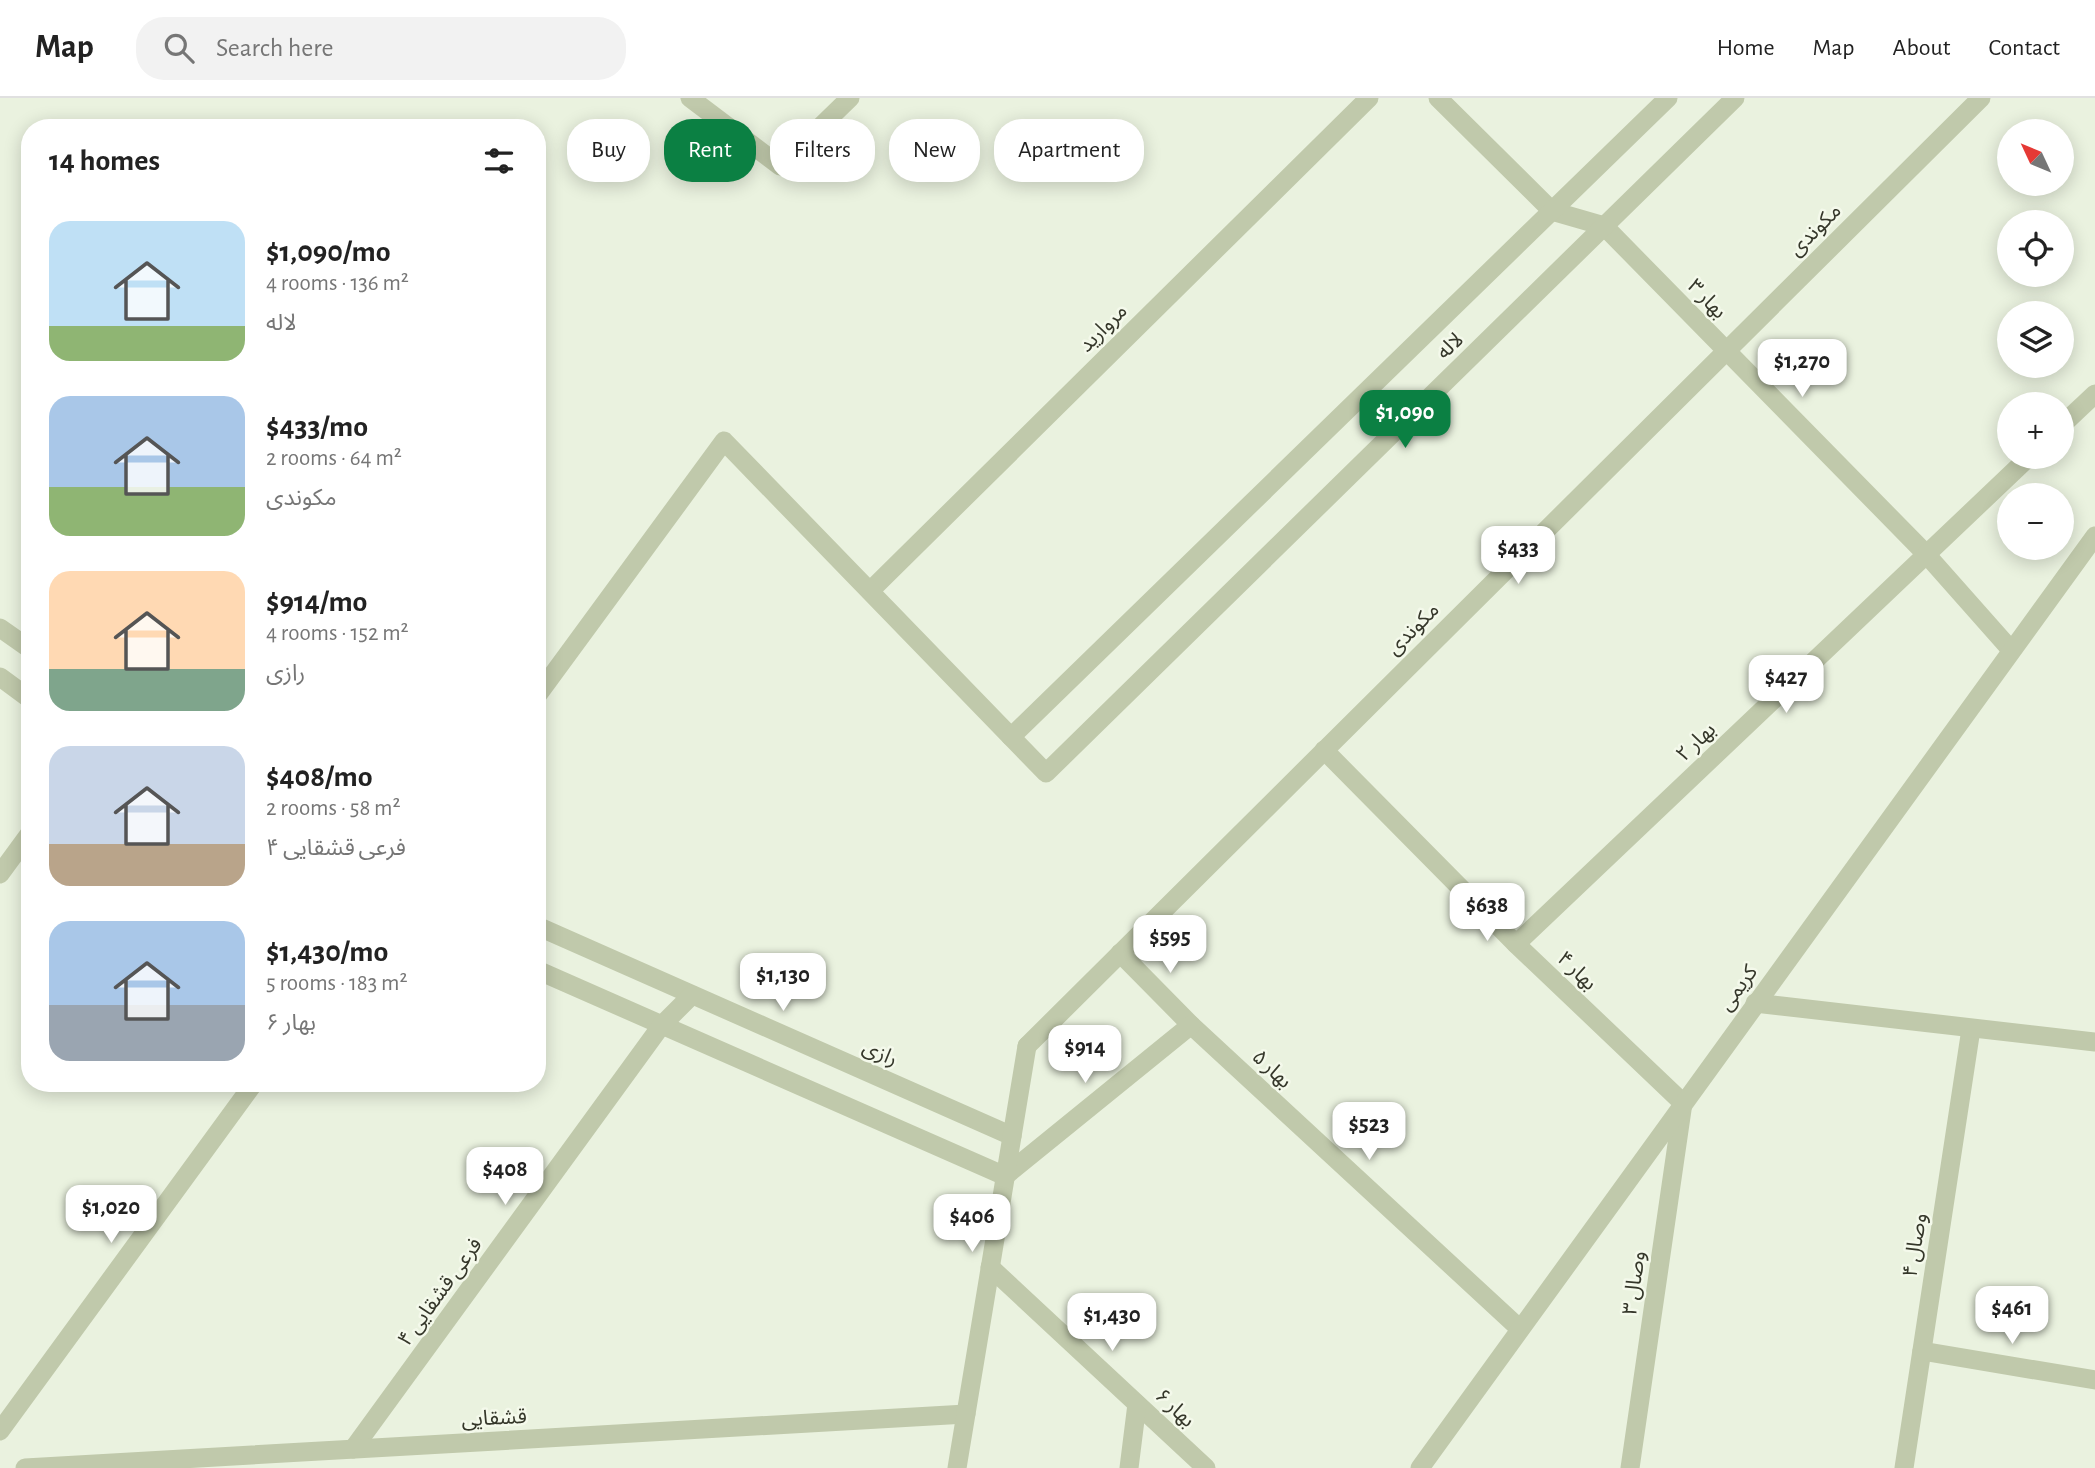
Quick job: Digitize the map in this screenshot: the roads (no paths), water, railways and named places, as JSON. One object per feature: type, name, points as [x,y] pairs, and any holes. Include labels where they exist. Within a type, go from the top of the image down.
[{"type":"street","points":[[690,98],[780,166],[850,98]]},
{"type":"street","name":"مروارید","points":[[870,591],[1369,98]]},
{"type":"street","name":"بهار ۳","points":[[1438,98],[1552,211],[1604,226],[1926,554],[2011,650]]},
{"type":"street","name":"لاله","points":[[1668,98],[1012,737],[1046,773],[1735,98]]},
{"type":"street","name":"مکوندی","points":[[1012,1136],[1027,1046],[1980,98]]},
{"type":"street","points":[[2074,414],[2095,394]]},
{"type":"street","points":[[546,684],[724,441],[1012,737]]},
{"type":"street","name":"بهار ۲","points":[[1516,944],[2016,469]]},
{"type":"street","name":"کریمی","points":[[1419,1468],[2095,536]]},
{"type":"street","points":[[0,628],[21,643]]},
{"type":"street","points":[[0,677],[21,692]]},
{"type":"street","name":"بهار ۴","points":[[1324,750],[1516,944],[1683,1104]]},
{"type":"street","points":[[0,874],[21,845]]},
{"type":"street","name":"رازی","points":[[546,930],[1012,1136]]},
{"type":"street","name":"بهار ۵","points":[[1120,953],[1191,1025],[1520,1329]]},
{"type":"street","points":[[546,974],[1005,1176]]},
{"type":"street","name":"فرعی قشقایی ۴","points":[[354,1449],[661,1026],[692,995]]},
{"type":"street","points":[[1755,1003],[2095,1042]]},
{"type":"street","points":[[1005,1176],[1191,1025]]},
{"type":"street","name":"وصال ۴","points":[[1904,1468],[1972,1029]]},
{"type":"street","points":[[0,1431],[247,1092]]},
{"type":"street","name":"وصال ۳","points":[[1630,1468],[1683,1104]]},
{"type":"street","points":[[957,1468],[1012,1136]]},
{"type":"street","name":"بهار ۶","points":[[990,1267],[1206,1468]]},
{"type":"street","points":[[1922,1352],[2095,1380]]},
{"type":"street","points":[[1129,1468],[1137,1404]]},
{"type":"street","name":"قشقایی","points":[[25,1468],[966,1414]]}]
